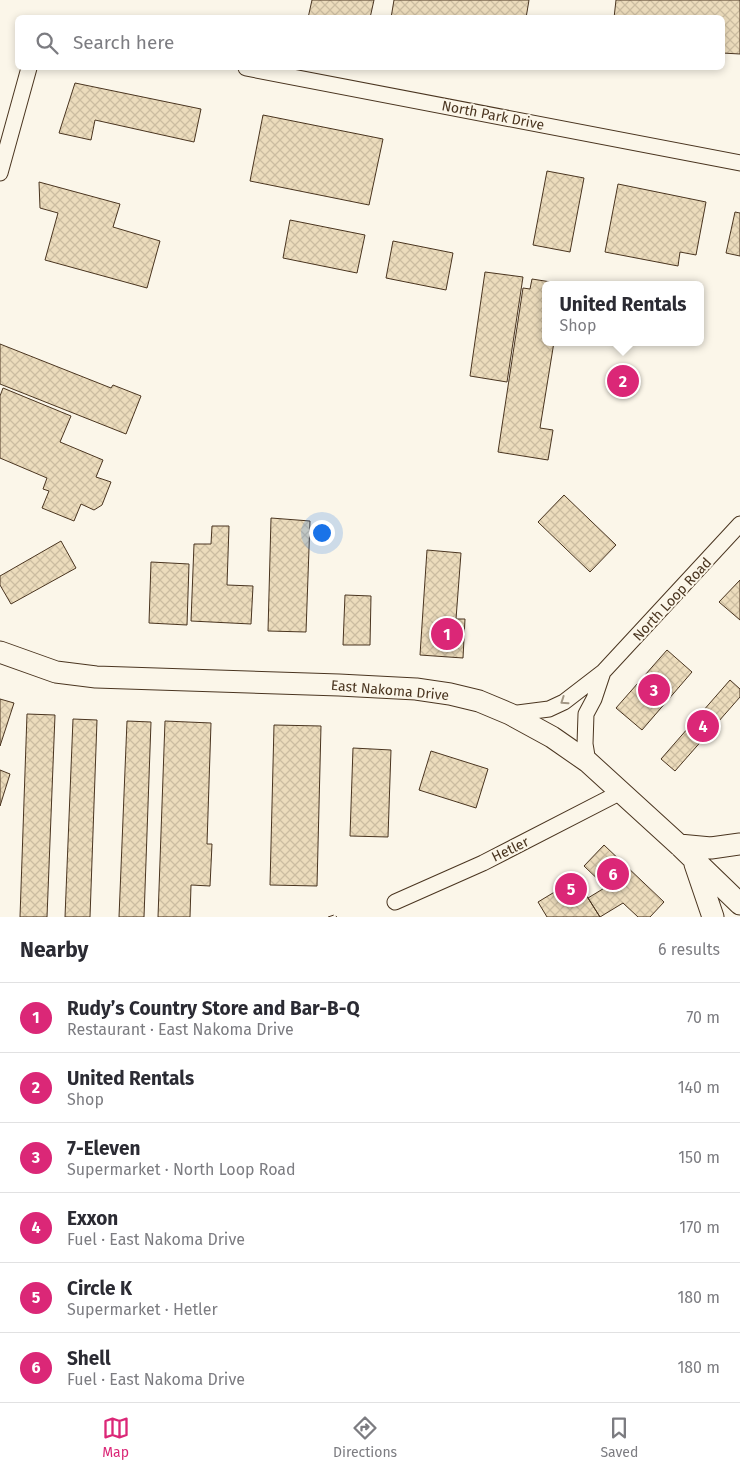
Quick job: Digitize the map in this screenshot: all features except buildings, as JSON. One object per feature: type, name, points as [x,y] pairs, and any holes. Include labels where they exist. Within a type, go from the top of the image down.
[{"type":"street","points":[[0,173],[28,70]]},
{"type":"street","name":"North Park Drive","points":[[256,70],[740,163]]},
{"type":"street","name":"North Loop Road","points":[[510,714],[548,710],[564,702],[603,672],[740,524]]},
{"type":"street","name":"East Nakoma Drive","points":[[0,652],[56,672],[96,677],[416,689],[479,701],[510,714],[565,745],[588,762],[740,904]]},
{"type":"street","name":"North Loop Road","points":[[588,762],[585,744],[586,714],[603,672]]},
{"type":"street","name":"Hetler","points":[[395,902],[483,863],[622,792]]},
{"type":"street","points":[[713,917],[686,852],[740,844]]},
{"type":"fence","points":[[328,917],[334,915],[337,917]]},
{"type":"place","name":"United Rentals","points":[[623,381]]},
{"type":"place","name":"Rudy’s Country Store and Bar-B-Q","points":[[447,634]]},
{"type":"place","name":"7-Eleven","points":[[654,690]]},
{"type":"place","name":"Exxon","points":[[703,726]]},
{"type":"place","name":"Shell","points":[[613,874]]},
{"type":"place","name":"Circle K","points":[[571,889]]}]
